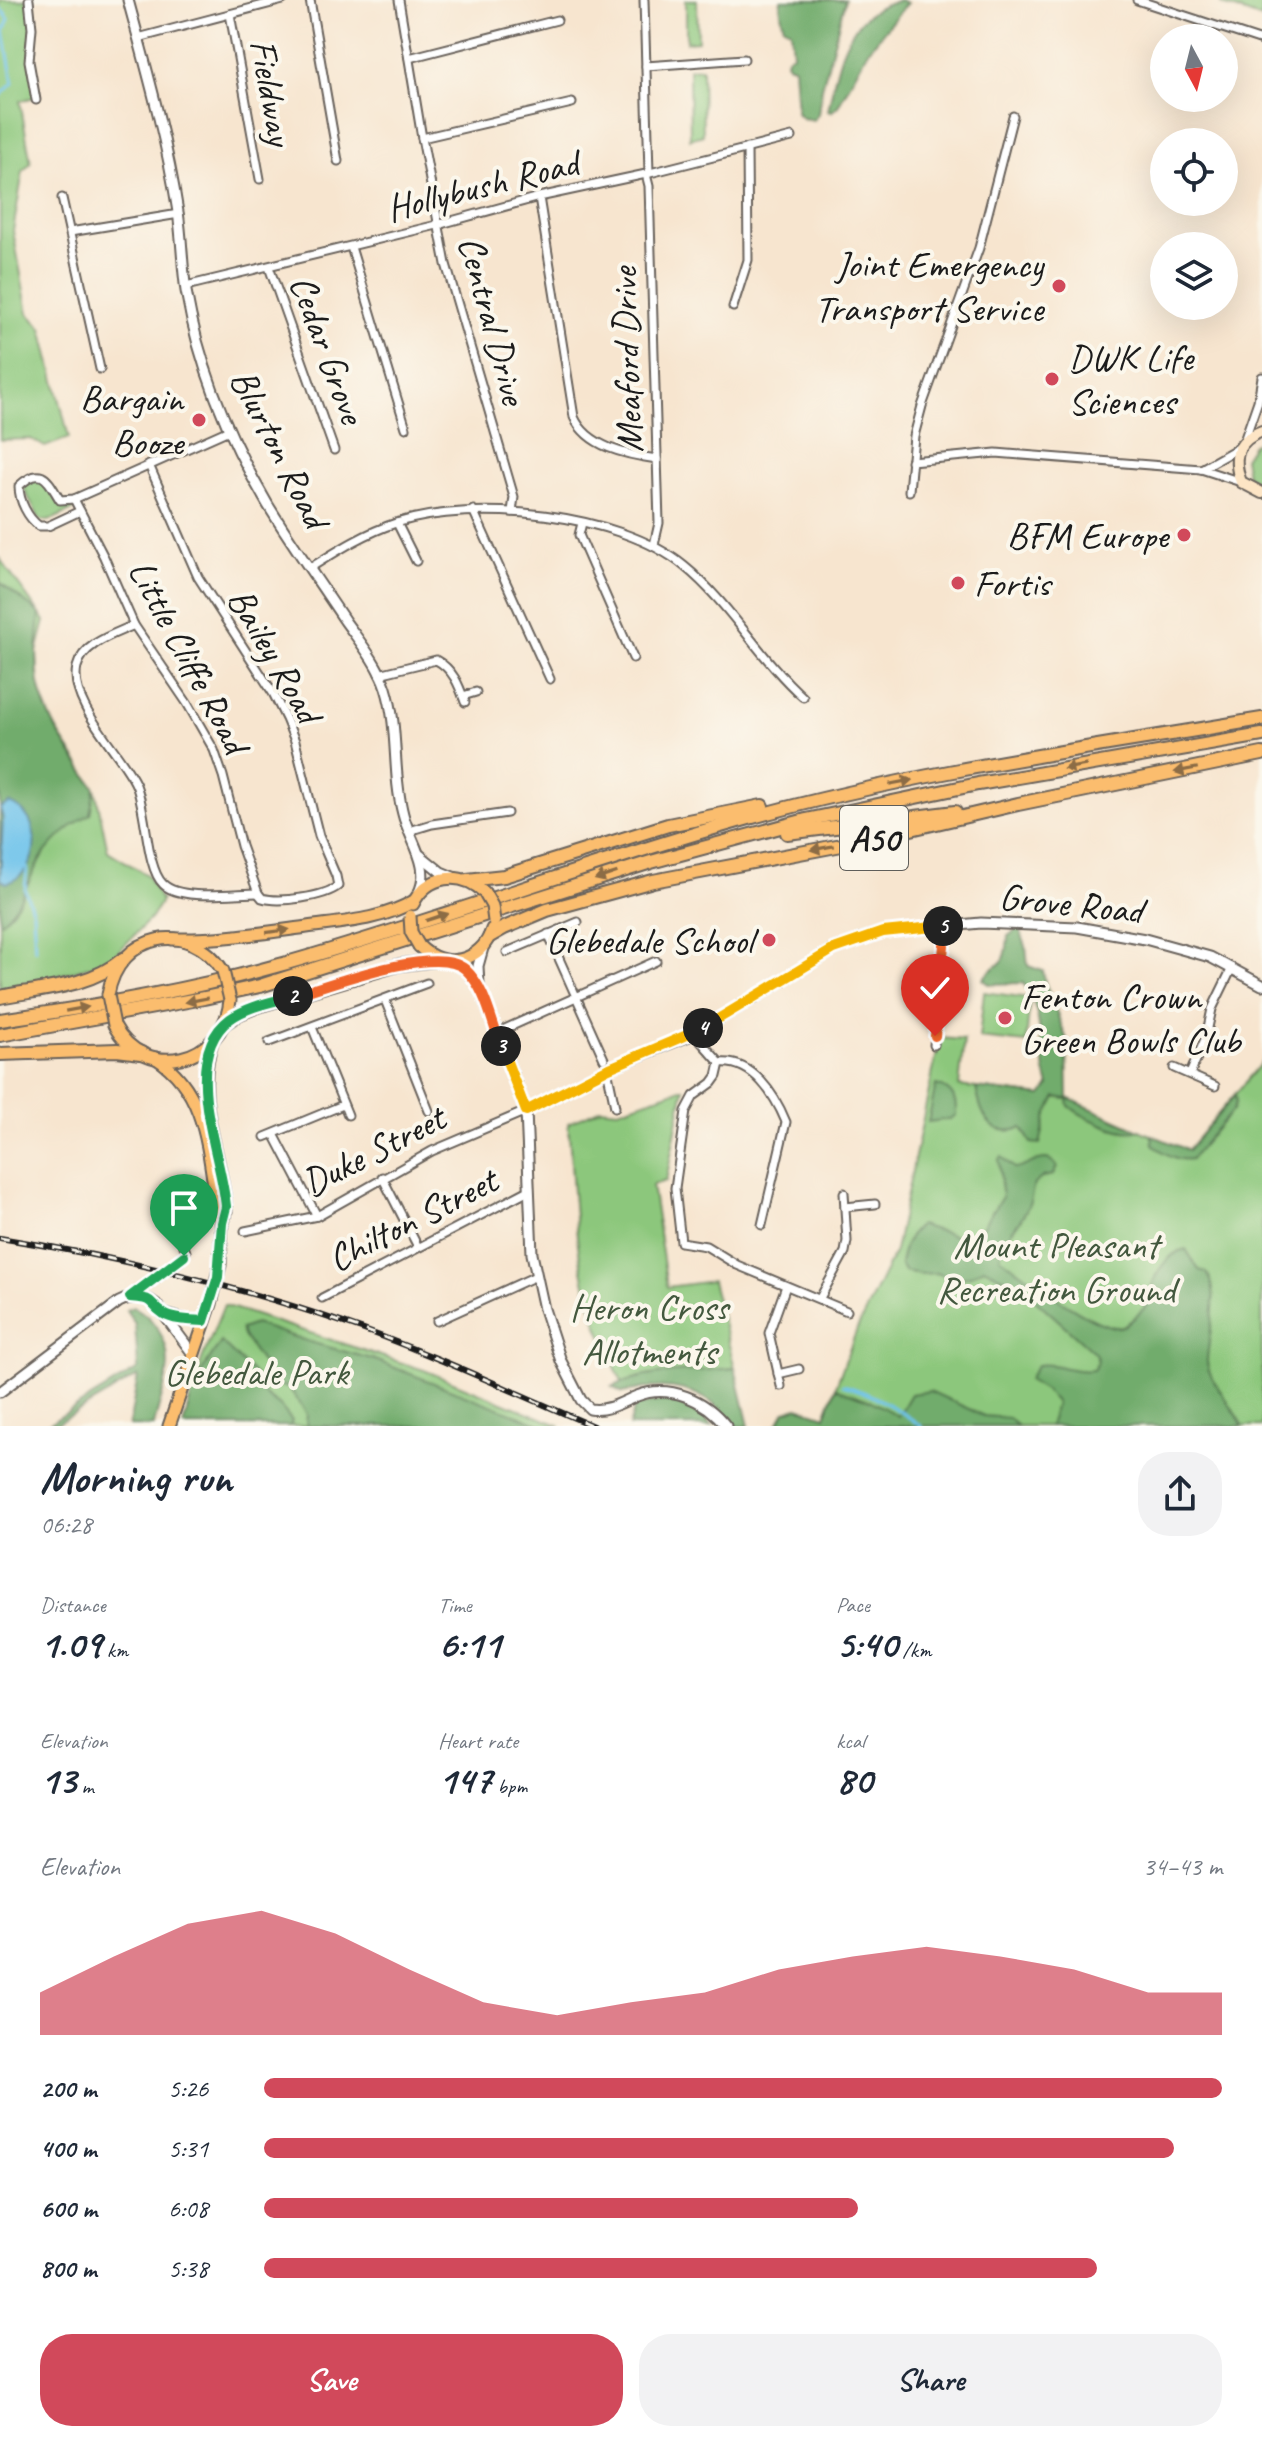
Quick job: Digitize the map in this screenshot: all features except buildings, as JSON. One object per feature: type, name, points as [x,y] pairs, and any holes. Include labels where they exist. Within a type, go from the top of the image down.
[{"type":"highway","name":"A50","points":[[0,1020],[127,1000],[271,968],[355,944],[697,833],[825,798],[958,771],[1262,719]]},
{"type":"highway","name":"A50","points":[[0,1035],[260,986],[651,862],[806,820],[900,800],[1262,735]]},
{"type":"highway","name":"A50","points":[[487,942],[504,928],[547,910],[653,881],[847,844],[1018,804],[1262,754]]},
{"type":"highway","name":"A50","points":[[461,879],[504,876],[668,825],[763,806],[825,798]]},
{"type":"highway","name":"A50","points":[[651,862],[810,829],[1018,804]]},
{"type":"highway","points":[[0,997],[83,980],[123,959]]},
{"type":"highway","points":[[0,1054],[117,1050],[141,1053]]},
{"type":"main road","points":[[1261,494],[1241,482],[1237,470],[1241,444],[1262,431]]},
{"type":"main road","points":[[461,879],[484,892],[492,906],[494,921],[487,942]]},
{"type":"main road","name":"A50","points":[[222,1223],[217,1211],[206,1144],[192,1097],[179,1076],[156,1058],[141,1053],[124,1040],[114,1025],[108,995],[113,975],[123,959],[149,942],[217,939],[370,917],[395,910],[433,882],[461,879]]},
{"type":"main road","points":[[416,897],[410,916],[411,932],[419,946],[439,960]]},
{"type":"main road","name":"A50","points":[[169,1426],[218,1277],[222,1223],[226,1211],[204,1088],[205,1067],[212,1042],[224,1024],[230,1000],[223,971],[202,948],[172,939]]},
{"type":"main road","name":"A50","points":[[224,1024],[246,1010],[367,974],[419,961],[453,961],[472,956],[487,942]]},
{"type":"main road","name":"A50","points":[[156,1058],[187,1057],[212,1042]]},
{"type":"street","points":[[24,98],[35,97],[29,61],[32,18],[29,0]]},
{"type":"street","name":"Blurton Road","points":[[128,0],[159,118],[179,214],[186,286],[209,377],[229,430],[268,504],[379,674],[388,696],[398,789],[409,831],[420,855],[423,878],[416,897]]},
{"type":"street","points":[[138,38],[283,0]]},
{"type":"street","points":[[310,0],[338,161]]},
{"type":"street","name":"Central Drive","points":[[399,0],[437,225],[514,497],[512,512]]},
{"type":"street","name":"Meaford Drive","points":[[644,0],[659,523],[654,545]]},
{"type":"street","points":[[1137,0],[1262,41]]},
{"type":"street","name":"Fieldway","points":[[230,14],[260,179]]},
{"type":"street","points":[[409,58],[557,20]]},
{"type":"street","points":[[646,66],[744,59]]},
{"type":"street","points":[[422,138],[572,103]]},
{"type":"street","points":[[909,491],[911,461],[922,406],[979,248],[1013,116]]},
{"type":"street","name":"Hollybush Road","points":[[186,286],[792,137]]},
{"type":"street","points":[[733,307],[748,260],[747,148]]},
{"type":"street","points":[[539,197],[574,417],[588,437],[622,452],[657,459]]},
{"type":"street","points":[[62,198],[100,369]]},
{"type":"street","points":[[70,232],[179,214]]},
{"type":"street","points":[[351,247],[406,428]]},
{"type":"street","name":"Cedar Grove","points":[[269,267],[334,450]]},
{"type":"street","points":[[1201,469],[1241,444],[1258,401],[1262,377]]},
{"type":"street","points":[[1258,401],[1262,410]]},
{"type":"street","points":[[80,511],[48,526],[39,526],[21,500],[19,486],[31,478],[43,477],[51,482],[60,500],[74,499],[229,430]]},
{"type":"street","points":[[911,461],[996,453],[1201,469],[1241,482]]},
{"type":"street","name":"Bailey Road","points":[[149,465],[198,577],[273,693],[295,741],[319,836],[338,886],[324,893],[270,900],[258,893]]},
{"type":"street","name":"Little Cliffe Road","points":[[74,499],[134,625],[187,703],[214,750],[241,846],[258,893]]},
{"type":"street","points":[[473,510],[550,679]]},
{"type":"street","points":[[310,568],[346,546],[397,523],[433,514],[473,510],[512,512],[623,533],[654,545],[703,583],[803,697]]},
{"type":"street","points":[[397,523],[416,561]]},
{"type":"street","points":[[582,523],[579,535],[633,658]]},
{"type":"street","points":[[134,625],[87,651],[79,661],[76,680],[85,704],[135,783],[147,824],[152,868],[161,883],[179,893],[258,893]]},
{"type":"street","points":[[379,674],[436,660],[448,669],[464,699],[476,692]]},
{"type":"street","points":[[409,831],[432,824],[507,813]]},
{"type":"street","points":[[420,855],[441,872],[461,879]]},
{"type":"street","points":[[507,952],[578,922]]},
{"type":"street","points":[[934,1045],[946,925]]},
{"type":"street","name":"Grove Road","points":[[526,1111],[606,1064],[694,1034],[834,949],[883,932],[946,925],[1077,927],[1177,947],[1210,957],[1262,985]]},
{"type":"street","points":[[548,934],[606,1064],[615,1107]]},
{"type":"street","points":[[487,942],[478,966],[479,985],[526,1111],[532,1254],[551,1337],[561,1361],[581,1400],[590,1409],[606,1409],[648,1392],[663,1391],[698,1402],[726,1426]]},
{"type":"street","points":[[453,961],[479,985]]},
{"type":"street","points":[[496,1033],[656,961]]},
{"type":"street","points":[[1190,1074],[1206,1037],[1212,1009],[1232,968]]},
{"type":"street","points":[[269,1042],[427,983]]},
{"type":"street","points":[[385,1000],[429,1111]]},
{"type":"street","points":[[312,1027],[348,1115]]},
{"type":"street","points":[[694,1034],[720,1063]]},
{"type":"street","points":[[720,1063],[727,1062],[761,1079],[786,1122],[762,1225]]},
{"type":"street","points":[[681,1242],[675,1188],[686,1111],[694,1096],[717,1076],[720,1063]]},
{"type":"street","points":[[1174,1068],[1215,1086]]},
{"type":"street","points":[[265,1137],[343,1105]]},
{"type":"street","name":"Duke Street","points":[[245,1231],[317,1216],[432,1151],[526,1111]]},
{"type":"street","points":[[274,1134],[317,1216]]},
{"type":"street","points":[[382,1177],[418,1247]]},
{"type":"street","name":"Chilton Street","points":[[322,1298],[529,1190]]},
{"type":"street","points":[[820,1298],[845,1252],[844,1193]]},
{"type":"street","points":[[845,1207],[875,1204]]},
{"type":"street","points":[[0,1392],[119,1302],[180,1261],[186,1252],[181,1237]]},
{"type":"street","points":[[669,1244],[681,1242],[706,1246],[737,1265],[847,1311]]},
{"type":"street","points":[[437,1321],[536,1276]]},
{"type":"street","points":[[781,1386],[769,1333],[786,1286]]},
{"type":"street","points":[[130,1297],[150,1299],[165,1314],[193,1354]]},
{"type":"street","points":[[165,1314],[204,1321]]},
{"type":"street","points":[[778,1374],[799,1369]]},
{"type":"green space","points":[[0,0],[33,0],[35,12],[38,96],[20,101],[31,163],[23,171],[13,231],[28,313],[42,328],[69,438],[45,447],[31,439],[0,440]]},
{"type":"green space","points":[[686,0],[697,0],[698,41],[686,42]]},
{"type":"green space","points":[[781,0],[845,0],[814,120],[802,118],[797,113],[794,66],[786,62],[787,57],[793,54],[791,30],[784,27]]},
{"type":"green space","points":[[899,0],[907,3],[867,52],[838,106],[828,111],[841,55],[854,29],[875,10]]},
{"type":"green space","points":[[1222,0],[1262,0],[1262,19],[1221,4]]},
{"type":"green space","points":[[702,68],[703,135],[690,139],[689,69]]},
{"type":"green space","points":[[1262,440],[1262,485],[1247,475],[1244,458],[1253,444]]},
{"type":"green space","points":[[44,480],[60,502],[73,502],[77,508],[49,521],[40,520],[24,489],[27,483]]},
{"type":"green space","points":[[0,559],[45,621],[37,652],[39,689],[52,723],[95,788],[108,851],[147,875],[161,901],[151,918],[109,961],[0,988]]},
{"type":"green space","points":[[0,582],[40,614],[37,666],[43,697],[61,738],[95,788],[90,814],[50,846],[19,901],[0,923]]},
{"type":"green space","points":[[1019,928],[1026,946],[1028,966],[1043,971],[1067,1040],[1068,1098],[1139,1130],[1124,1131],[1103,1125],[1069,1106],[1068,1099],[1056,1097],[1047,1115],[1040,1144],[1031,1143],[1022,1128],[1002,1130],[988,1122],[976,1088],[1042,1096],[1049,1086],[1035,1007],[1023,983],[989,984],[983,979],[1003,960],[1008,936]]},
{"type":"green space","name":"Fenton Crown Green Bowls Club","points":[[984,992],[1030,998],[1026,1043],[979,1038]]},
{"type":"green space","name":"Mount Pleasant Recreation Ground","points":[[940,1038],[964,1040],[959,1086],[1068,1099],[1187,1151],[1262,1062],[1262,1426],[777,1426],[785,1411],[798,1407],[825,1416],[857,1329],[895,1251]]},
{"type":"green space","points":[[936,1085],[952,1095],[956,1115],[950,1119],[928,1122]]},
{"type":"green space","name":"Heron Cross Allotments","points":[[684,1088],[666,1181],[652,1185],[667,1287],[712,1281],[735,1368],[652,1375],[622,1382],[601,1334],[585,1284],[576,1224],[568,1123],[601,1108],[618,1110]]},
{"type":"green space","points":[[1235,1095],[1233,1110],[1191,1159],[1176,1158],[1153,1145],[1152,1135],[1188,1150]]},
{"type":"green space","points":[[1002,1157],[1015,1169],[1043,1159],[1048,1159],[1057,1167],[1053,1175],[1043,1177],[1034,1184],[1026,1211],[1005,1242],[1000,1257],[1058,1299],[1093,1319],[1119,1327],[1137,1316],[1152,1300],[1153,1285],[1160,1269],[1172,1256],[1186,1249],[1199,1270],[1207,1274],[1212,1283],[1208,1368],[1243,1426],[1049,1426],[1056,1403],[1046,1391],[1028,1380],[1037,1365],[1093,1370],[1098,1362],[1095,1353],[1020,1286],[984,1268],[954,1280],[937,1273],[904,1271],[900,1264],[904,1248],[920,1225],[965,1239],[978,1233],[1002,1197],[999,1159]]},
{"type":"green space","name":"Glebedale Park","points":[[224,1305],[424,1370],[561,1426],[192,1426],[187,1411],[202,1359]]},
{"type":"green space","points":[[133,1307],[155,1325],[167,1352],[167,1376],[154,1426],[129,1426],[138,1376],[53,1426],[45,1426],[138,1369],[135,1324],[126,1310]]},
{"type":"green space","points":[[255,1324],[372,1359],[545,1426],[306,1426],[307,1414],[289,1388],[277,1385],[243,1336],[241,1329]]},
{"type":"green space","points":[[221,1342],[256,1376],[265,1395],[280,1406],[292,1421],[290,1426],[183,1426],[195,1382]]},
{"type":"green space","points":[[735,1368],[749,1426],[736,1426],[712,1403],[686,1390],[656,1387],[623,1393],[612,1387],[656,1374]]},
{"type":"green space","points":[[836,1388],[871,1401],[898,1416],[911,1394],[930,1391],[984,1416],[1008,1418],[1018,1426],[777,1426],[785,1411],[798,1407],[825,1416]]},
{"type":"green space","points":[[666,1400],[699,1413],[713,1426],[629,1426],[635,1406]]},
{"type":"water","points":[[9,803],[21,809],[29,819],[34,844],[27,868],[6,883],[0,879],[3,818],[0,808]]},
{"type":"waterway","points":[[0,8],[9,19],[4,31],[13,83],[0,96]]},
{"type":"waterway","points":[[27,867],[25,890],[33,912],[35,949]]},
{"type":"waterway","points":[[843,1385],[884,1402],[921,1426]]},
{"type":"railway","points":[[0,1238],[172,1273],[300,1309],[373,1333],[593,1426]]},
{"type":"place","name":"Joint Emergency Transport Service","points":[[1059,286]]},
{"type":"place","name":"DWK Life Sciences","points":[[1052,379]]},
{"type":"place","name":"Bargain Booze","points":[[199,420]]},
{"type":"place","name":"BFM Europe","points":[[1184,535]]},
{"type":"place","name":"Fortis","points":[[958,583]]},
{"type":"place","name":"Glebedale School","points":[[769,940]]},
{"type":"place","name":"Fenton Crown Green Bowls Club","points":[[1005,1018]]},
{"type":"route","points":[[184,1256],[130,1297],[150,1299],[165,1314],[204,1321],[218,1277],[222,1223],[226,1211],[204,1088],[205,1067],[212,1042],[224,1024],[239,1014],[367,974],[430,959],[458,963],[479,985],[526,1111],[607,1069],[694,1034],[834,949],[883,932],[946,925],[935,1036]]}]
